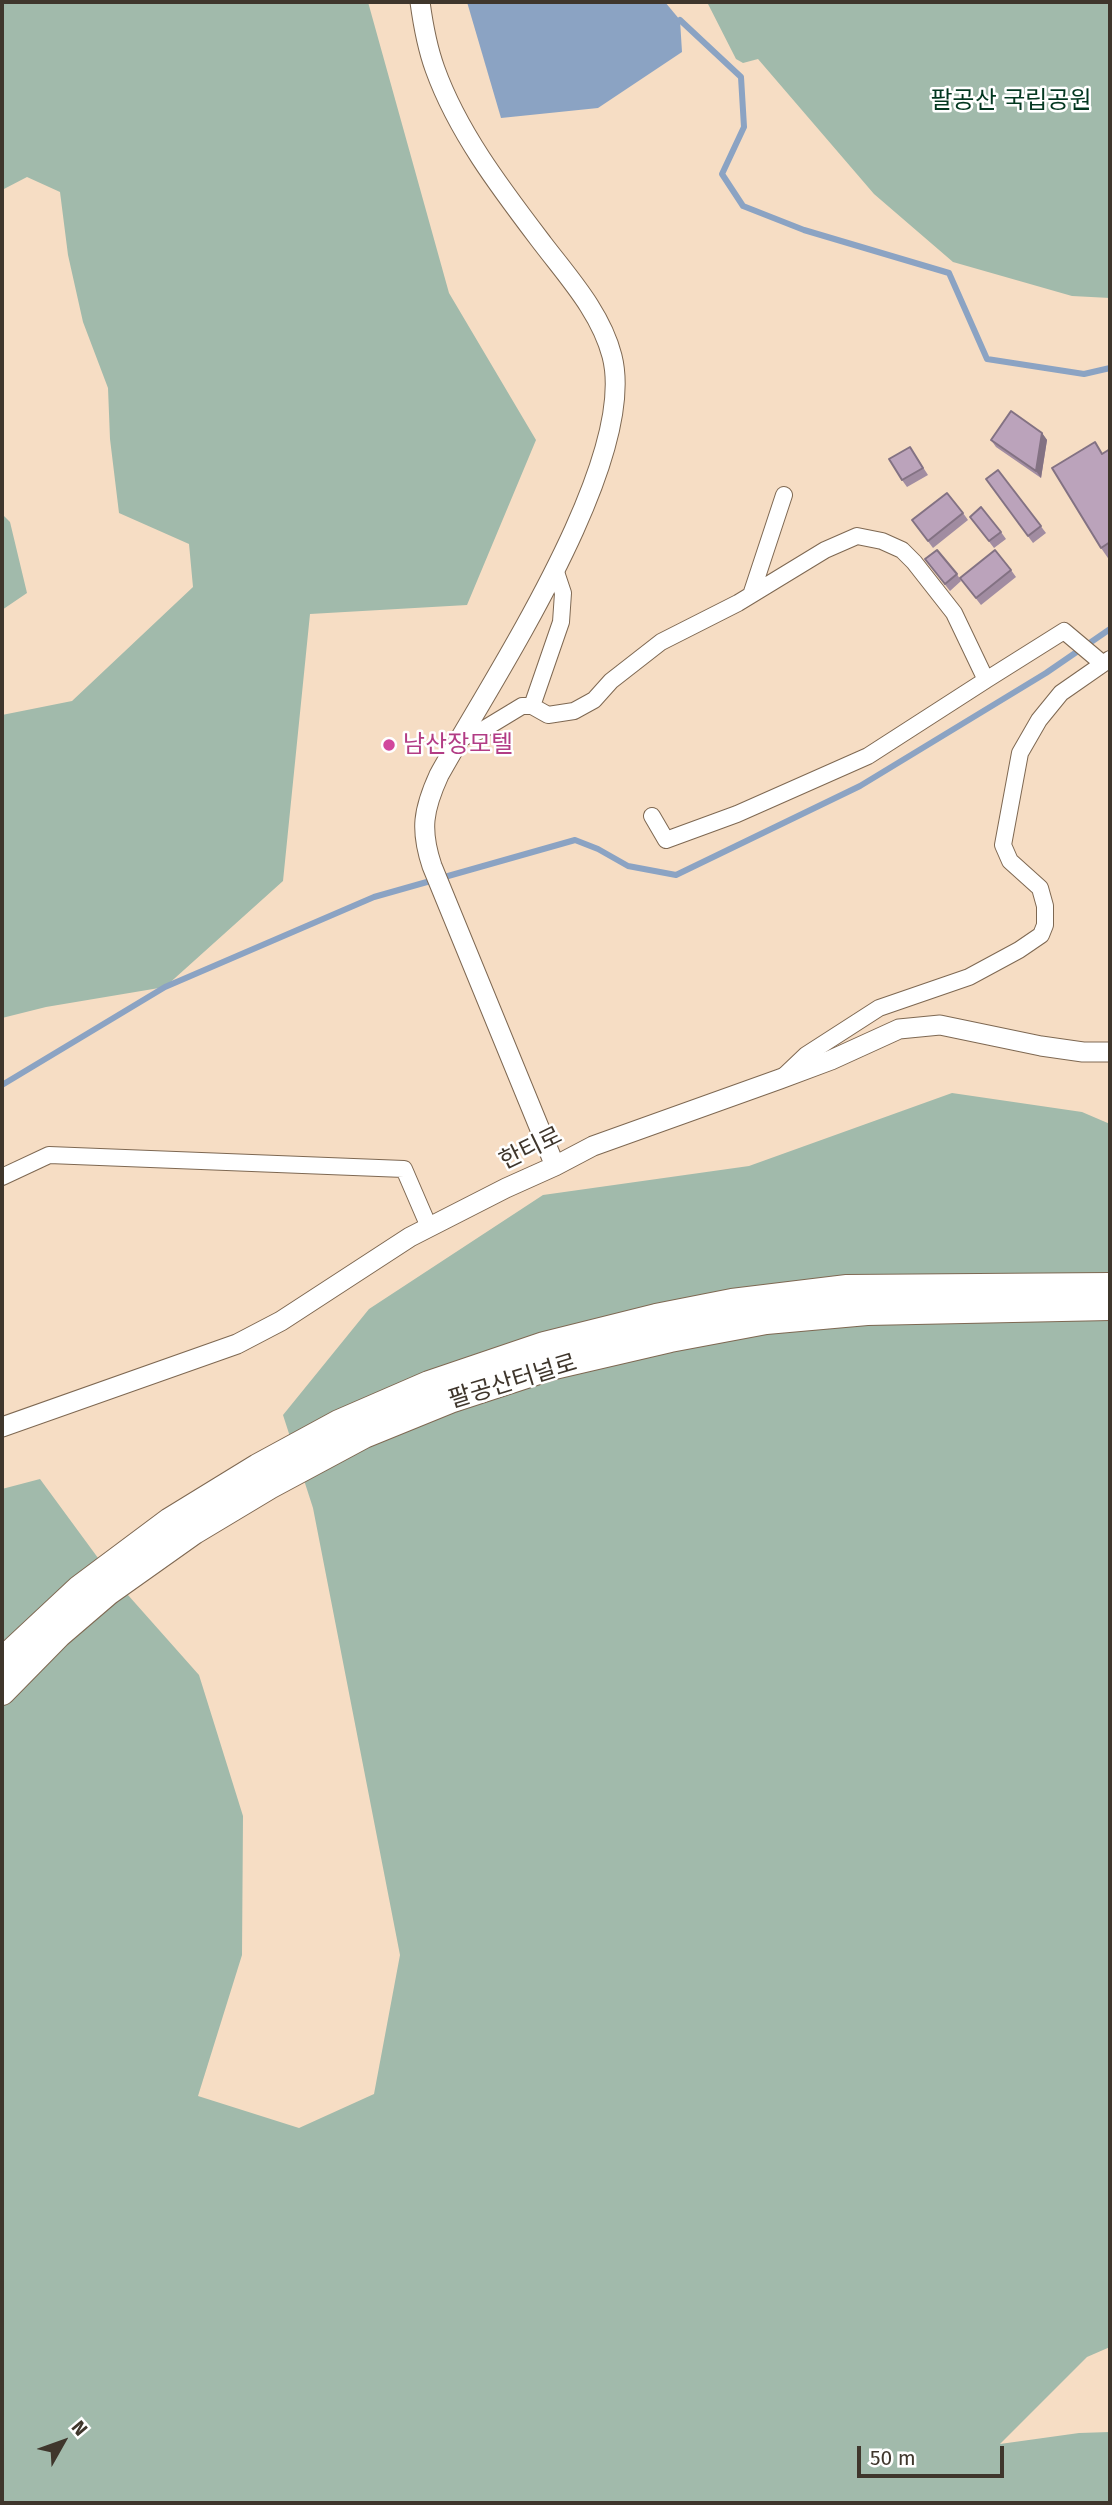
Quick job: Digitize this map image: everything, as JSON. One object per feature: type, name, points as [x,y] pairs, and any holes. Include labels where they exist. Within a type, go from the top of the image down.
[{"type":"highway","name":"팔공산터널로","points":[[2,1661],[79,1589],[170,1521],[258,1466],[338,1423],[418,1389],[544,1345],[656,1317],[732,1302],[847,1288],[1110,1286]]},
{"type":"highway","name":"팔공산터널로","points":[[2,1692],[59,1634],[108,1592],[194,1531],[269,1486],[364,1435],[450,1400],[554,1366],[670,1339],[766,1321],[867,1312],[1110,1307]]},
{"type":"street","points":[[419,2],[433,66],[456,114],[508,198],[585,299],[612,355],[614,405],[609,433],[585,502],[555,569],[433,787],[423,829],[428,855],[475,976],[536,1115],[555,1166]]},
{"type":"street","points":[[751,595],[784,495]]},
{"type":"street","points":[[459,739],[484,729],[522,706],[532,706],[548,715],[574,711],[594,700],[611,681],[661,642],[857,536],[882,541],[902,550],[954,613],[986,680]]},
{"type":"street","points":[[532,706],[561,622],[563,593],[555,569]]},
{"type":"street","points":[[652,817],[666,840],[737,814],[869,756],[1064,631],[1106,661],[1061,693],[1039,720],[1020,753],[1003,845],[1010,861],[1040,888],[1045,906],[1045,925],[1041,935],[1011,955],[969,976],[879,1007],[806,1055],[780,1079]]},
{"type":"street","name":"한티로","points":[[2,1427],[237,1344],[281,1321],[410,1237],[593,1146],[831,1060],[891,1032],[923,1025],[940,1025],[1067,1051],[1110,1052]]},
{"type":"street","points":[[2,1177],[49,1155],[404,1169],[429,1227]]},
{"type":"green space","points":[[2,2],[368,2],[449,293],[536,440],[467,605],[310,614],[283,881],[165,987],[46,1007],[2,1018],[2,715],[72,701],[193,587],[189,544],[119,513],[110,439],[108,388],[83,322],[68,255],[60,192],[27,177],[2,190]]},
{"type":"green space","name":"팔공산 국립공원","points":[[707,2],[1110,2],[1110,298],[1072,296],[953,262],[874,194],[758,59],[743,63],[736,59]]},
{"type":"green space","points":[[2,514],[10,522],[27,593],[2,610]]},
{"type":"green space","points":[[952,1093],[1082,1112],[1110,1124],[1110,2347],[1087,2357],[1000,2444],[1079,2433],[1110,2432],[1110,2503],[2,2503],[2,1489],[40,1479],[112,1577],[199,1675],[243,1816],[242,1955],[198,2096],[299,2128],[374,2094],[400,1955],[313,1508],[283,1415],[369,1309],[543,1195],[749,1166]]},
{"type":"water","points":[[467,2],[665,2],[680,20],[682,52],[598,108],[501,118]]},
{"type":"building","points":[[1011,411],[1042,433],[1036,471],[991,440]]},
{"type":"building","points":[[1095,442],[1102,454],[1110,449],[1110,542],[1101,548],[1052,468]]},
{"type":"building","points":[[910,447],[923,468],[902,480],[889,459]]},
{"type":"building","points":[[998,470],[1041,526],[1028,536],[986,479]]},
{"type":"building","points":[[947,493],[963,513],[928,541],[912,520]]},
{"type":"building","points":[[981,507],[1001,532],[989,541],[970,517]]},
{"type":"building","points":[[937,550],[957,574],[945,584],[925,559]]},
{"type":"building","points":[[995,550],[1011,570],[976,598],[960,578]]},
{"type":"waterway","points":[[680,20],[741,77],[744,127],[722,174],[743,206],[804,230],[949,273],[987,359],[1084,374],[1110,368]]},
{"type":"waterway","points":[[2,1085],[165,987],[374,897],[575,840],[628,866],[676,875],[860,786],[1046,673],[1110,629]]},
{"type":"place","name":"남산장모텔","points":[[389,745]]}]
